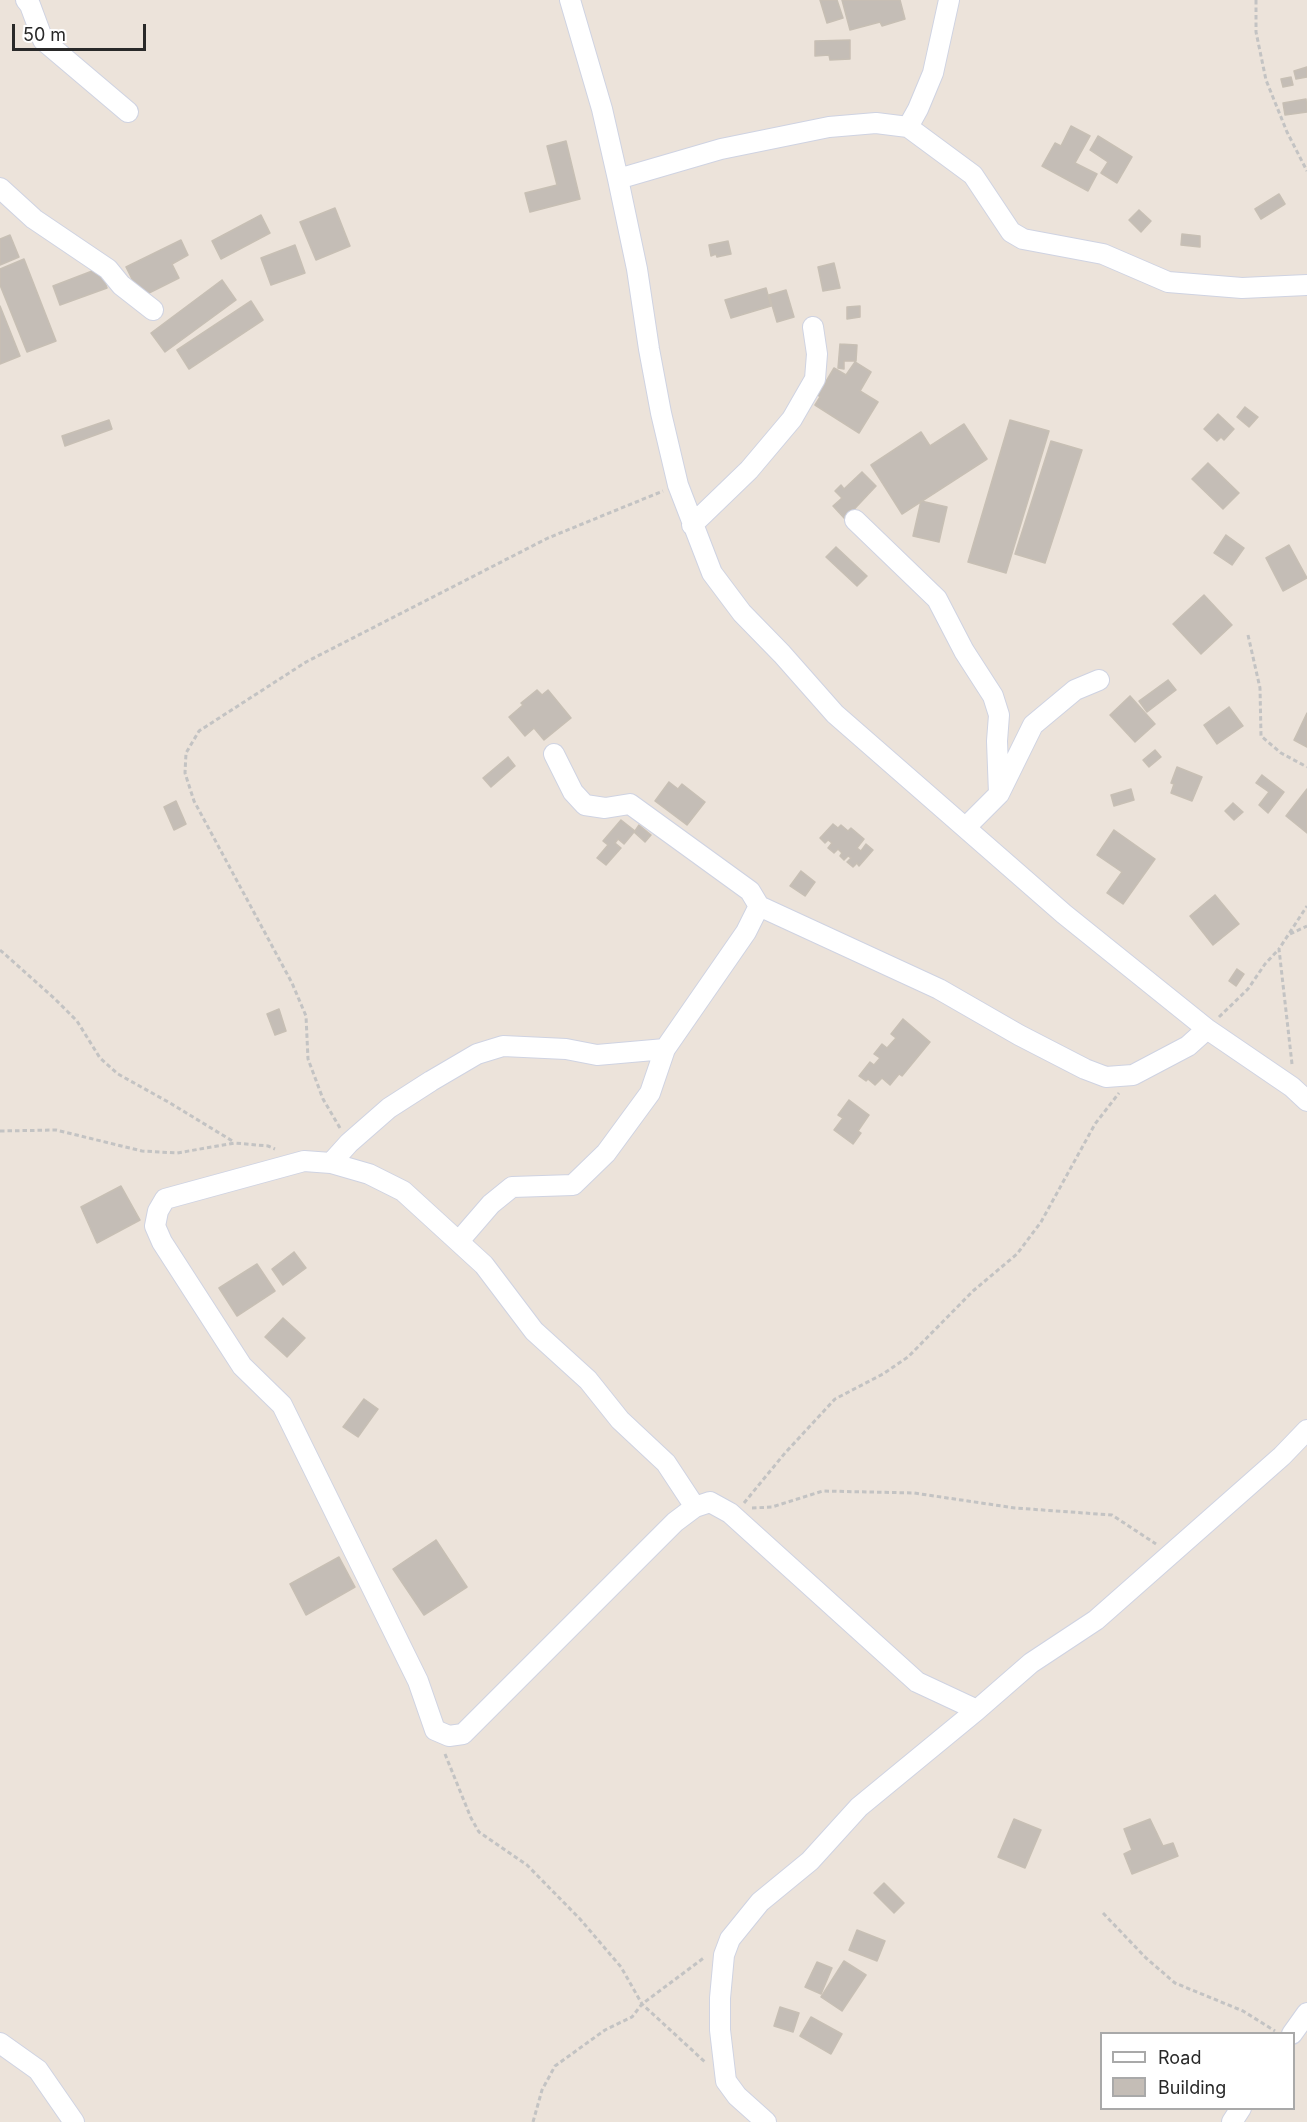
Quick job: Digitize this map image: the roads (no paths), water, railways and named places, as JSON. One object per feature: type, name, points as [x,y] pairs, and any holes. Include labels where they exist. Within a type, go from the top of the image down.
[{"type":"street","points":[[26,0],[43,40],[128,112]]},
{"type":"street","points":[[570,0],[602,109],[618,179],[637,268],[661,413],[678,485],[712,573],[742,613],[835,714],[1064,914],[1207,1029],[1292,1087],[1307,1101]]},
{"type":"street","points":[[908,127],[918,110],[933,73],[949,0]]},
{"type":"street","points":[[618,179],[721,149],[829,127],[876,123],[908,127],[973,175],[1011,232],[1023,240],[1103,254],[1168,282],[1242,288],[1307,285]]},
{"type":"street","points":[[0,188],[34,219],[108,269],[121,285],[153,310]]},
{"type":"street","points":[[692,525],[749,470],[792,418],[815,379],[817,354],[813,327]]},
{"type":"street","points":[[855,520],[937,599],[964,651],[993,696],[999,715],[997,741],[999,794]]},
{"type":"street","points":[[966,827],[999,794],[1033,725],[1075,690],[1099,680]]},
{"type":"street","points":[[554,754],[573,792],[585,805],[605,808],[630,804],[750,891],[759,906],[939,989],[1019,1035],[1085,1069],[1107,1077],[1133,1075],[1188,1046],[1207,1029]]},
{"type":"street","points":[[459,1241],[491,1204],[512,1187],[573,1185],[606,1153],[650,1093],[665,1049],[746,932],[759,906]]},
{"type":"street","points":[[331,1163],[349,1143],[389,1108],[477,1054],[503,1046],[566,1049],[597,1056],[665,1049]]},
{"type":"street","points":[[695,1507],[666,1463],[620,1420],[588,1380],[534,1331],[484,1265],[403,1191],[369,1174],[331,1163],[304,1161],[165,1199],[158,1211],[155,1226],[162,1242],[242,1366],[282,1405],[418,1681],[435,1730],[449,1736],[463,1734],[675,1522],[695,1507],[710,1502],[735,1511],[917,1682],[977,1710]]},
{"type":"street","points":[[766,2122],[737,2096],[726,2081],[720,2030],[720,1998],[724,1955],[730,1939],[760,1902],[810,1861],[859,1808],[1031,1663],[1096,1620],[1282,1456],[1307,1430]]},
{"type":"street","points":[[1293,2032],[1307,2013]]},
{"type":"street","points":[[0,2043],[38,2070],[74,2122]]}]
